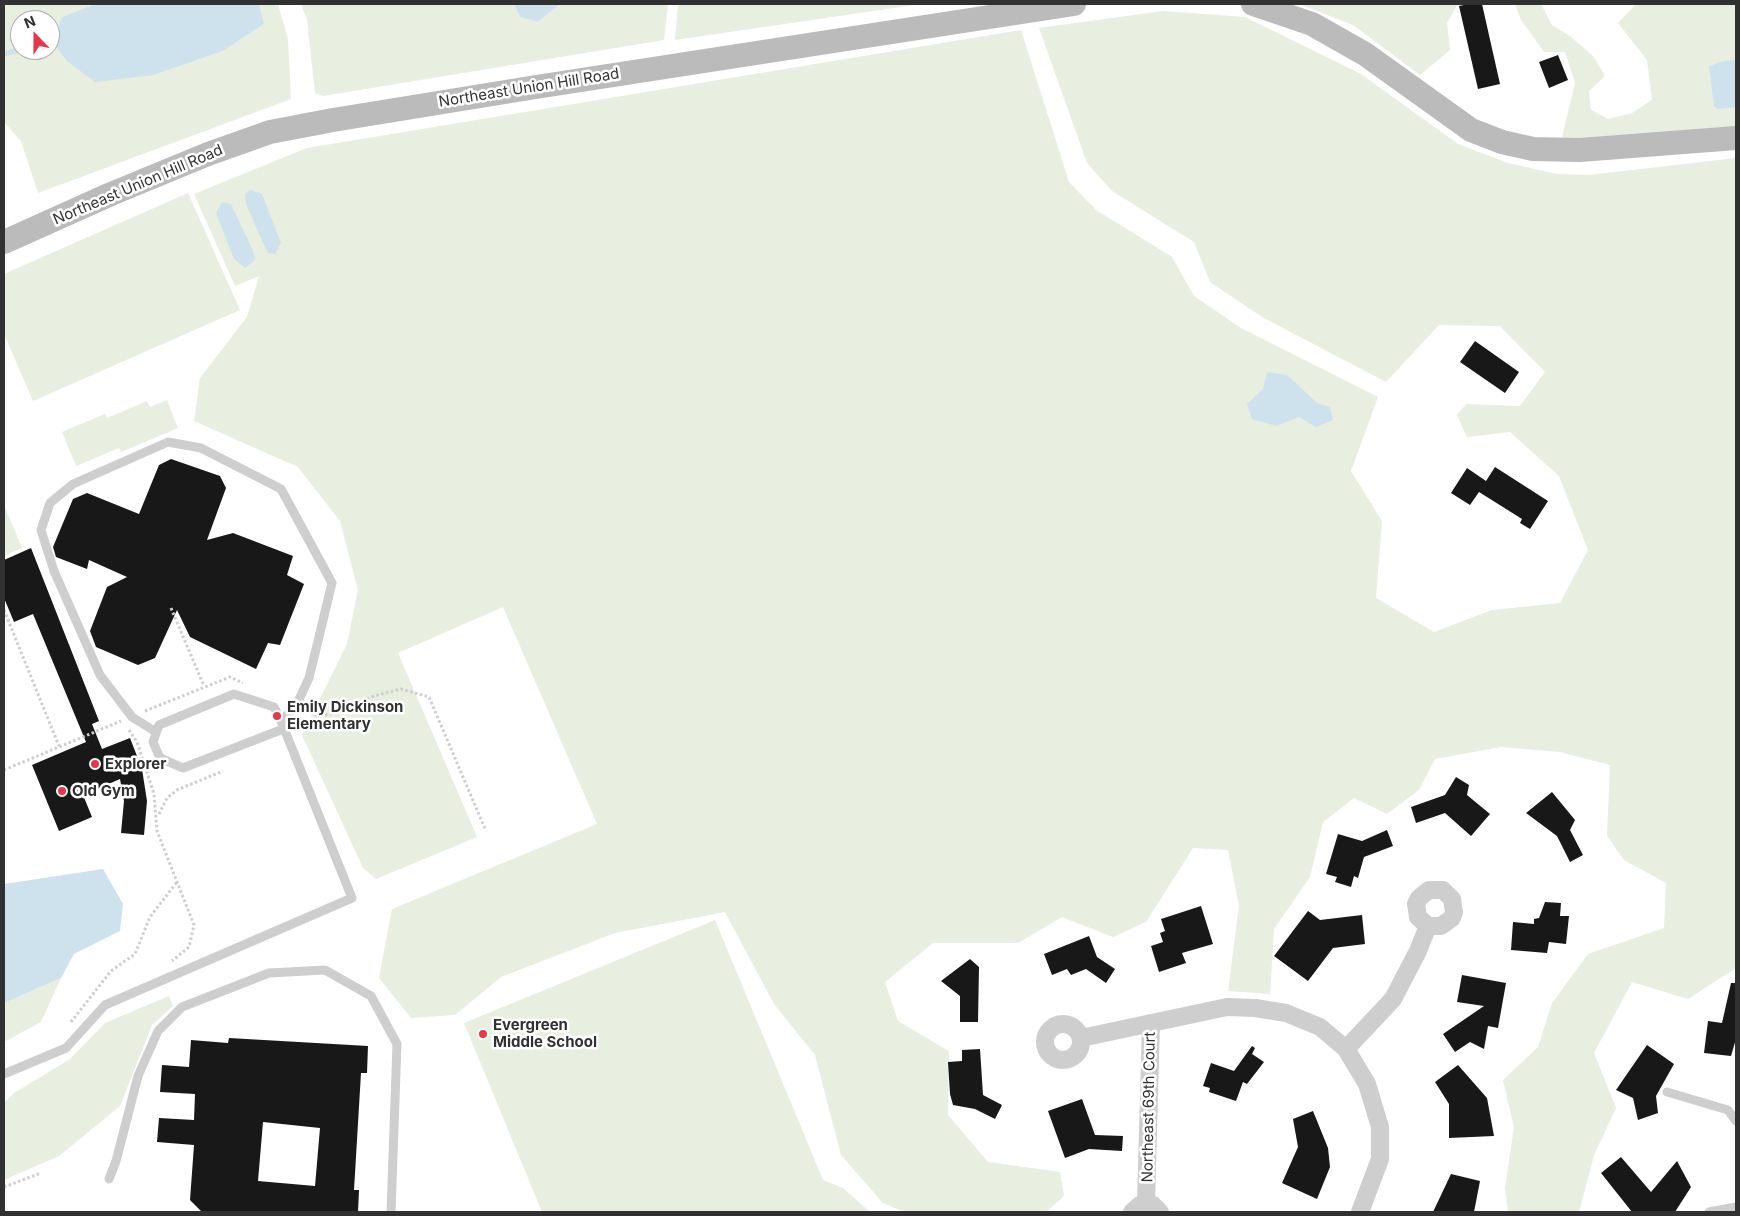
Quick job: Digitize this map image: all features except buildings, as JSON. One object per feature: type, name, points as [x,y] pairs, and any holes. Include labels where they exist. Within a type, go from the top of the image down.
[{"type":"street","name":"Northeast Union Hill Road","points":[[4,242],[111,194],[208,154],[270,132],[536,86],[1074,4]]},
{"type":"street","points":[[1254,4],[1312,24],[1365,54],[1471,130],[1502,142],[1533,149],[1580,150],[1736,138]]},
{"type":"street","points":[[1346,1049],[1393,999],[1418,951],[1428,926]]},
{"type":"street","points":[[1151,1023],[1227,1008],[1255,1008],[1286,1013],[1320,1027],[1346,1049],[1367,1084],[1380,1127],[1380,1159],[1360,1212]]},
{"type":"street","name":"Northeast 69th Court","points":[[1081,1038],[1151,1023],[1146,1210]]},
{"type":"lane","points":[[4,1074],[66,1048],[105,1005],[352,898],[282,725],[274,707],[234,694],[159,725],[153,742],[160,758],[183,768],[282,725],[296,706],[308,678],[332,583],[281,488],[201,448],[168,442],[73,484],[50,502],[41,530],[54,571],[100,675],[132,717],[156,732]]},
{"type":"lane","points":[[109,1179],[116,1161],[138,1076],[158,1031],[182,1007],[269,973],[325,970],[371,996],[398,1044],[391,1212]]},
{"type":"lane","points":[[1667,1092],[1728,1110],[1736,1121]]},
{"type":"lane","points":[[1709,1212],[1736,1208]]},
{"type":"path","points":[[171,608],[204,686]]},
{"type":"path","points":[[4,610],[60,746]]},
{"type":"path","points":[[128,728],[137,742],[154,794],[158,817],[157,831],[194,926],[189,947],[171,962],[176,974]]},
{"type":"path","points":[[158,817],[166,798],[177,790],[223,771]]},
{"type":"path","points":[[65,1030],[111,971],[135,954],[150,917],[177,881]]},
{"type":"path","points":[[4,1187],[41,1173]]},
{"type":"shaded area","points":[[4,4],[95,4],[62,17],[154,75],[223,51],[264,24],[259,4],[278,4],[288,39],[291,99],[38,193],[21,141],[4,122]]},
{"type":"shaded area","points":[[301,4],[514,4],[520,17],[538,22],[560,4],[668,4],[664,40],[323,96],[315,93],[307,19]]},
{"type":"shaded area","points":[[678,4],[921,4],[675,40]]},
{"type":"shaded area","points":[[1299,4],[1458,4],[1447,23],[1450,50],[1420,75],[1353,25]]},
{"type":"shaded area","points":[[1515,4],[1541,4],[1552,25],[1571,37],[1594,57],[1605,76],[1589,91],[1591,110],[1608,119],[1632,113],[1652,100],[1647,60],[1618,23],[1636,4],[1736,4],[1736,130],[1583,142],[1562,137],[1575,83],[1565,52],[1544,52],[1521,20]]},
{"type":"shaded area","points":[[1163,11],[1245,17],[1361,74],[1458,144],[1508,163],[1557,174],[1589,175],[1736,158],[1736,968],[1688,999],[1632,982],[1594,1053],[1616,1108],[1594,1155],[1579,1212],[1508,1212],[1505,1188],[1514,1127],[1503,1080],[1538,1047],[1552,1003],[1588,954],[1664,928],[1666,883],[1624,860],[1607,836],[1610,765],[1560,752],[1501,747],[1435,759],[1419,790],[1387,814],[1354,798],[1323,822],[1310,877],[1274,929],[1270,994],[1228,991],[1239,906],[1228,850],[1193,848],[1146,922],[1113,937],[1062,917],[1018,943],[933,943],[885,982],[898,1021],[949,1051],[948,1115],[988,1162],[1060,1172],[1064,1196],[1046,1212],[904,1212],[883,1203],[841,1155],[815,1055],[774,1004],[725,912],[615,933],[501,977],[455,1015],[411,1018],[379,978],[392,909],[597,824],[503,607],[398,653],[477,837],[376,879],[363,868],[302,735],[347,644],[358,590],[340,521],[298,467],[194,421],[200,378],[247,317],[259,276],[235,286],[194,194],[307,148],[1021,30],[1069,182],[1096,210],[1172,257],[1194,296],[1241,328],[1378,397],[1351,471],[1382,521],[1376,598],[1434,632],[1492,610],[1560,603],[1588,550],[1559,476],[1510,432],[1467,437],[1457,415],[1466,404],[1520,406],[1545,372],[1500,326],[1439,325],[1386,382],[1262,317],[1210,282],[1194,242],[1112,191],[1087,163],[1039,28]]},
{"type":"shaded area","points":[[188,193],[240,310],[33,401],[4,334],[4,274]]},
{"type":"shaded area","points":[[167,400],[178,428],[121,452],[119,448],[76,466],[62,432],[105,414],[107,418],[147,401],[150,407]]},
{"type":"shaded area","points":[[4,505],[22,548],[4,556]]},
{"type":"shaded area","points":[[715,920],[823,1180],[843,1188],[870,1212],[542,1212],[464,1023]]},
{"type":"shaded area","points":[[61,978],[41,1022],[4,1042],[4,1003]]},
{"type":"shaded area","points":[[169,996],[173,1006],[152,1025],[120,1106],[59,1156],[4,1180],[4,1103],[14,1093],[70,1059],[105,1023]]},
{"type":"water","points":[[95,4],[259,4],[264,24],[223,51],[154,75],[95,82],[67,61],[60,52],[60,23],[62,17]]},
{"type":"water","points":[[514,4],[560,4],[538,22],[520,17]]},
{"type":"water","points":[[1736,60],[1736,107],[1718,109],[1714,106],[1709,66],[1724,61]]},
{"type":"water","points":[[250,190],[262,194],[281,243],[275,254],[268,253],[246,204],[245,194]]},
{"type":"water","points":[[222,202],[231,204],[253,251],[255,260],[245,268],[234,259],[216,213]]},
{"type":"water","points":[[1267,372],[1287,375],[1317,403],[1330,407],[1333,420],[1316,427],[1299,417],[1276,426],[1252,419],[1247,404],[1263,389]]},
{"type":"water","points":[[103,869],[123,904],[120,931],[74,954],[61,978],[4,1003],[4,884]]},
{"type":"waterway","points":[[4,54],[10,52]]},
{"type":"place","name":"Emily Dickinson Elementary","points":[[277,716]]},
{"type":"place","name":"Explorer","points":[[95,764]]},
{"type":"place","name":"Old Gym","points":[[62,791]]},
{"type":"place","name":"Evergreen Middle School","points":[[483,1034]]}]
